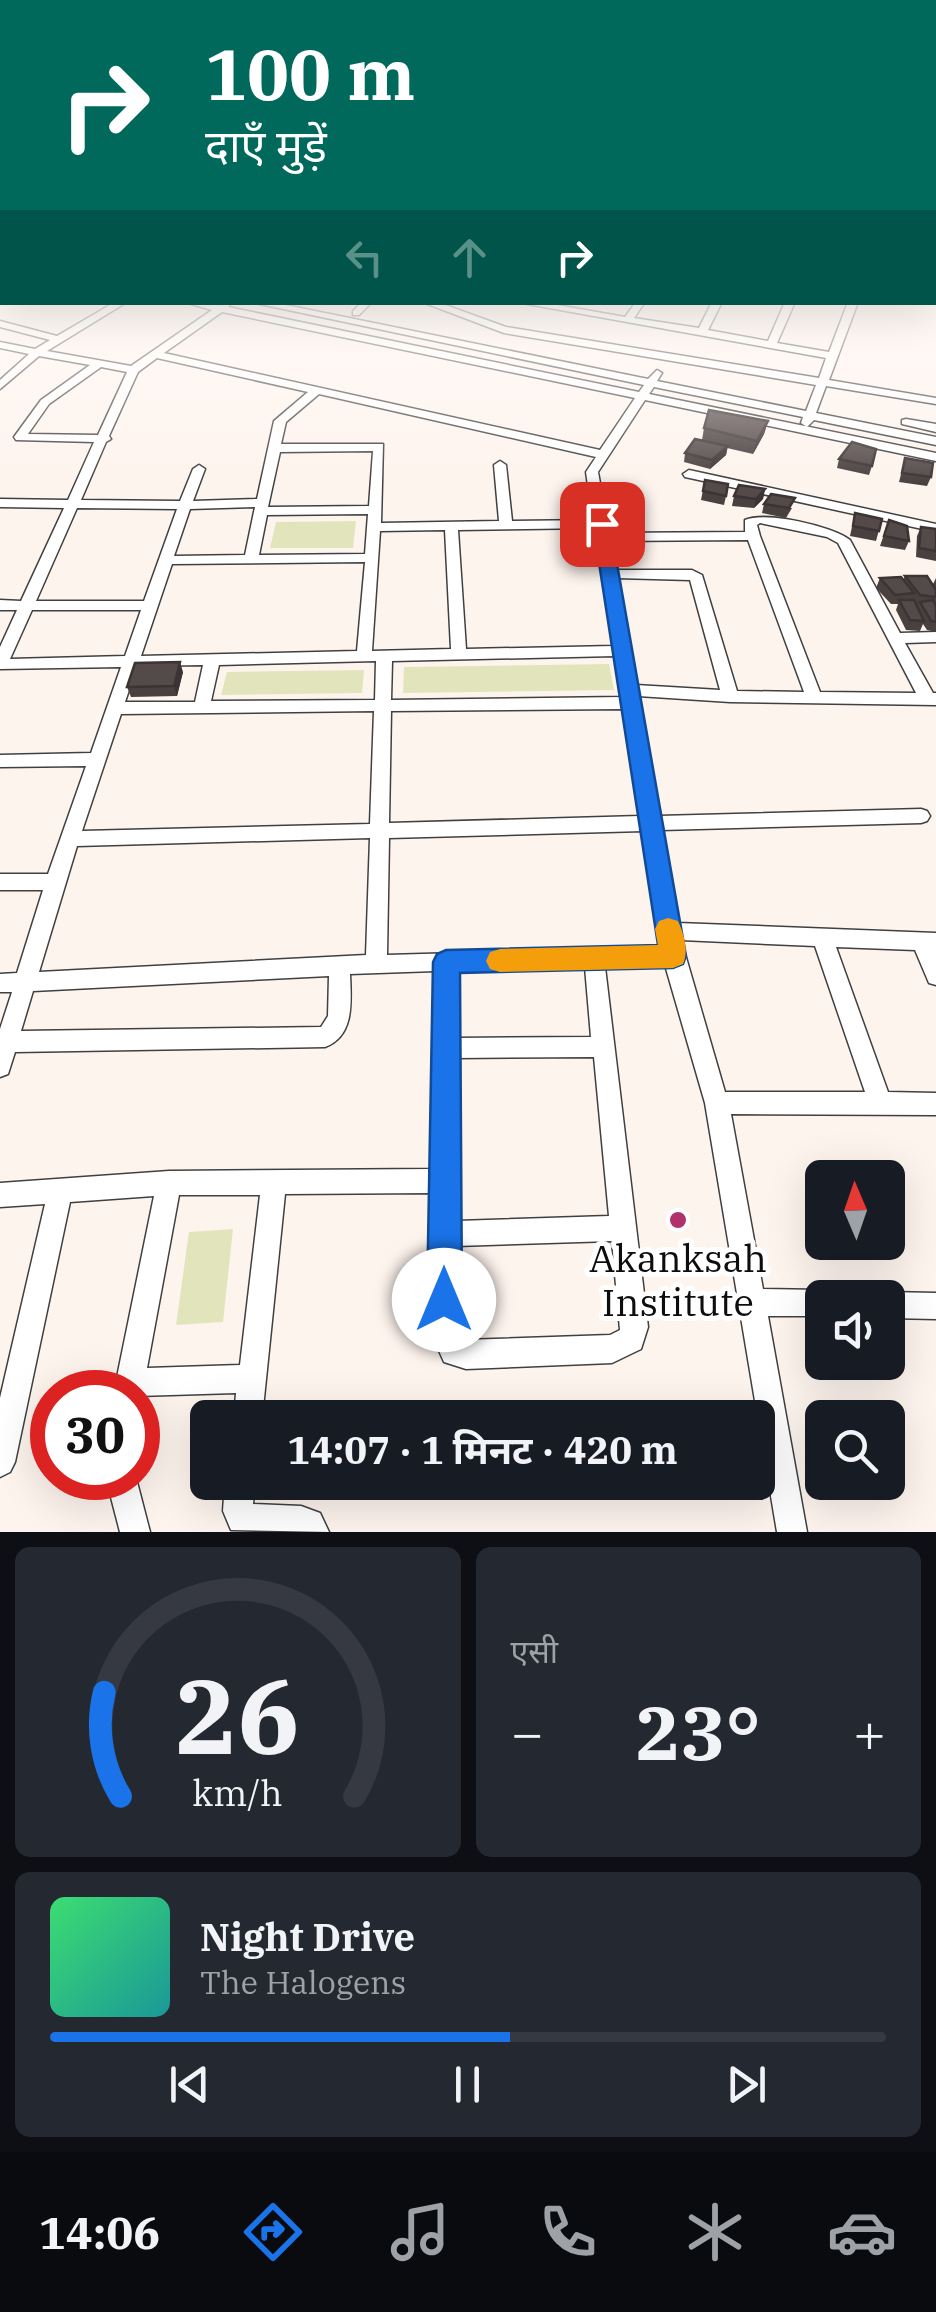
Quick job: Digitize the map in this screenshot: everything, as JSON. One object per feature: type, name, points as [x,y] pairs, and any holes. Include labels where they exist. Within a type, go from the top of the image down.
[{"type":"street","points":[[0,386],[6,370],[51,341]]},
{"type":"street","points":[[171,341],[134,370],[0,664],[622,651]]},
{"type":"street","points":[[418,341],[650,384],[936,428]]},
{"type":"street","points":[[445,341],[650,384],[803,430],[936,457]]},
{"type":"street","points":[[497,341],[622,366],[650,384]]},
{"type":"street","points":[[570,341],[936,401]]},
{"type":"street","points":[[622,366],[636,341]]},
{"type":"street","points":[[752,341],[833,356]]},
{"type":"street","points":[[803,430],[838,341]]},
{"type":"street","points":[[0,345],[134,370]]},
{"type":"street","points":[[152,354],[600,454]]},
{"type":"street","points":[[99,364],[45,402],[20,437],[105,439]]},
{"type":"street","points":[[650,384],[600,454],[592,472],[673,956],[717,1104],[792,1532]]},
{"type":"street","points":[[251,559],[283,416],[317,390]]},
{"type":"street","points":[[813,409],[936,440]]},
{"type":"street","points":[[274,448],[375,445],[380,451],[364,656]]},
{"type":"street","points":[[500,465],[506,526]]},
{"type":"street","points":[[0,1066],[4,1042],[55,882],[199,468]]},
{"type":"street","points":[[689,474],[936,528]]},
{"type":"street","points":[[0,503],[376,510]]},
{"type":"street","points":[[814,697],[750,523],[760,520],[838,537],[866,579],[932,698]]},
{"type":"street","points":[[452,526],[460,654]]},
{"type":"street","points":[[376,527],[506,526],[752,536]]},
{"type":"street","points":[[168,560],[372,558]]},
{"type":"street","points":[[609,574],[678,571],[697,578],[730,696]]},
{"type":"street","points":[[866,579],[883,579]]},
{"type":"street","points":[[0,605],[151,606]]},
{"type":"street","points":[[896,638],[936,638]]},
{"type":"street","points":[[376,964],[384,656]]},
{"type":"street","points":[[202,706],[212,660]]},
{"type":"street","points":[[115,708],[630,696],[932,698]]},
{"type":"street","points":[[0,761],[96,759]]},
{"type":"street","points":[[70,838],[921,816]]},
{"type":"street","points":[[0,882],[55,882]]},
{"type":"street","points":[[669,931],[929,942],[936,976]]},
{"type":"street","points":[[823,938],[880,1102]]},
{"type":"street","points":[[0,983],[376,964],[673,956]]},
{"type":"street","points":[[446,962],[444,1333],[448,1344],[466,1355],[612,1350],[631,1339],[634,1327],[594,958]]},
{"type":"street","points":[[4,1042],[326,1037],[334,1033],[338,1023],[340,966]]},
{"type":"street","points":[[445,1048],[605,1047]]},
{"type":"street","points":[[717,1104],[936,1104]]},
{"type":"street","points":[[0,1195],[169,1183],[444,1181]]},
{"type":"street","points":[[250,1400],[274,1182]]},
{"type":"street","points":[[132,1370],[169,1183]]},
{"type":"street","points":[[0,1462],[8,1388],[60,1192]]},
{"type":"street","points":[[444,1234],[624,1228]]},
{"type":"street","points":[[753,1302],[805,1303]]},
{"type":"street","points":[[905,1305],[936,1306]]},
{"type":"street","points":[[160,1385],[252,1379]]},
{"type":"street","points":[[127,1500],[136,1532]]},
{"type":"street","points":[[239,1500],[242,1519],[301,1521],[314,1532]]},
{"type":"green space","points":[[356,521],[353,548],[270,548],[276,522]]},
{"type":"green space","points":[[609,664],[614,690],[403,693],[404,667]]},
{"type":"green space","points":[[364,670],[362,693],[221,695],[227,672]]},
{"type":"green space","points":[[233,1229],[223,1322],[176,1325],[189,1232]]},
{"type":"building","points":[[709,410],[768,421],[757,441],[704,428]]},
{"type":"building","points":[[695,439],[728,446],[712,460],[685,453]]},
{"type":"building","points":[[852,442],[876,449],[872,466],[839,459]]},
{"type":"building","points":[[905,458],[933,463],[931,477],[902,473]]},
{"type":"building","points":[[705,480],[728,484],[726,496],[703,491]]},
{"type":"building","points":[[739,485],[765,489],[756,499],[734,496]]},
{"type":"building","points":[[771,494],[795,498],[789,508],[764,504]]},
{"type":"building","points":[[855,513],[882,519],[879,531],[853,526]]},
{"type":"building","points":[[889,520],[907,526],[909,541],[884,536]]},
{"type":"building","points":[[921,527],[936,529],[936,551],[919,548]]},
{"type":"building","points":[[905,576],[927,576],[936,597],[920,595]]},
{"type":"building","points":[[901,577],[914,593],[895,595],[880,578]]},
{"type":"building","points":[[899,600],[914,600],[924,621],[910,620]]},
{"type":"building","points":[[933,600],[936,622],[931,621],[920,602]]},
{"type":"building","points":[[180,662],[174,686],[127,687],[135,663]]},
{"type":"slow traffic","points":[[500,961],[673,956],[668,929]]},
{"type":"place","name":"Akanksah Institute","points":[[678,1220]]},
{"type":"route","points":[[444,1300],[446,962],[673,956],[602,524]]}]
